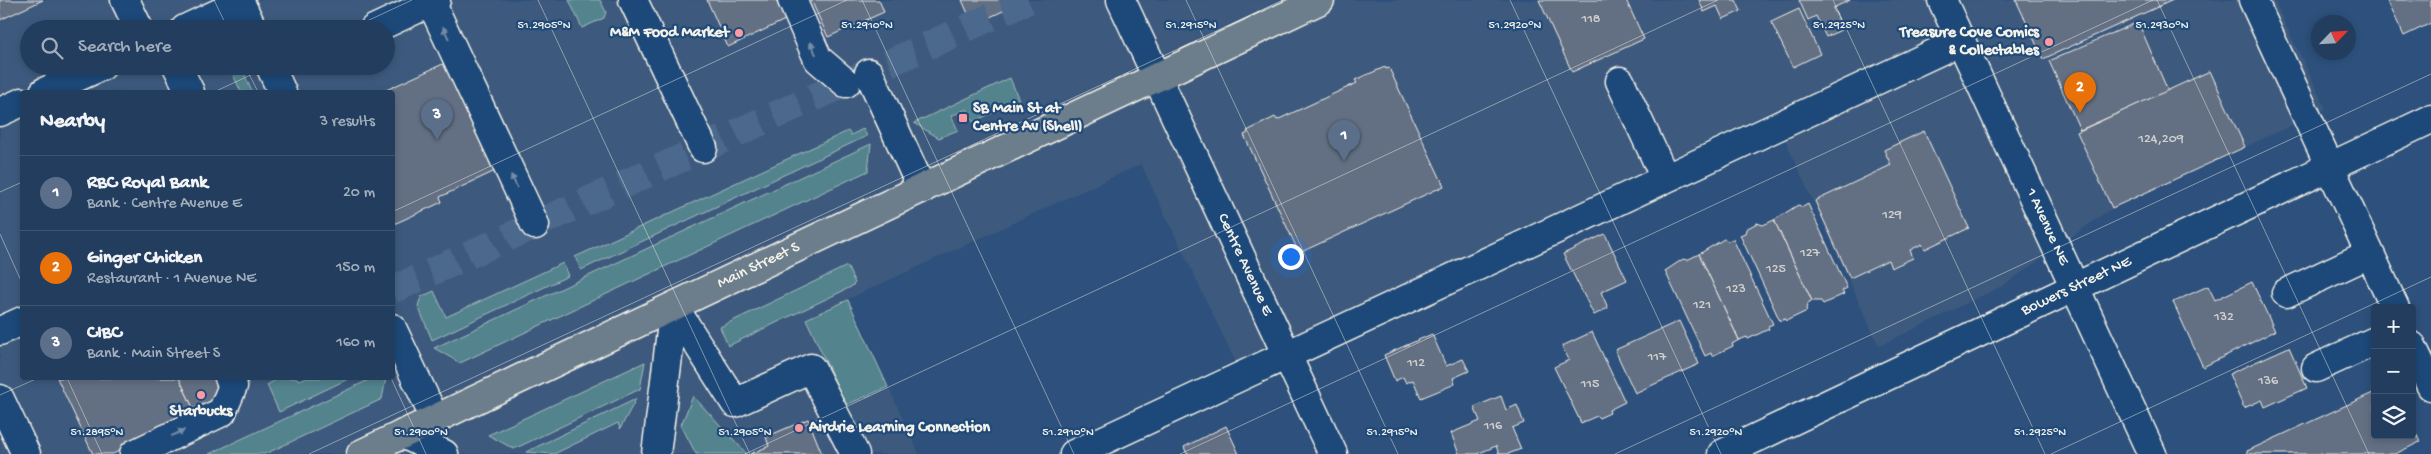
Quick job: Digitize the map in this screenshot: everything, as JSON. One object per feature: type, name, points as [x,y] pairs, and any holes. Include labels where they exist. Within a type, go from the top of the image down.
[{"type":"main road","name":"Main Street S","points":[[360,454],[1320,0]]},
{"type":"street","points":[[125,0],[134,20]]},
{"type":"street","points":[[633,0],[703,148]]},
{"type":"street","points":[[792,0],[818,59],[858,78],[922,189]]},
{"type":"street","name":"Centre Avenue E","points":[[1122,0],[1333,454]]},
{"type":"street","name":"1 Avenue NE","points":[[1942,0],[2152,454]]},
{"type":"street","points":[[2253,0],[2393,304]]},
{"type":"street","points":[[203,20],[240,1],[248,20]]},
{"type":"street","points":[[393,20],[434,1],[535,225]]},
{"type":"street","points":[[1074,454],[1961,41]]},
{"type":"street","points":[[48,90],[82,75]]},
{"type":"street","points":[[182,75],[189,90]]},
{"type":"street","points":[[1620,81],[1665,178]]},
{"type":"street","points":[[0,112],[20,103]]},
{"type":"street","name":"Bowers Street NE","points":[[1722,454],[2431,119]]},
{"type":"street","points":[[2286,293],[2369,254]]},
{"type":"street","points":[[656,454],[674,307]]},
{"type":"street","points":[[674,307],[735,403],[811,368],[855,454]]},
{"type":"street","points":[[0,331],[20,322]]},
{"type":"street","points":[[395,334],[435,419]]},
{"type":"street","points":[[2316,368],[2371,343]]},
{"type":"street","points":[[2413,349],[2431,386]]},
{"type":"street","points":[[134,454],[222,412],[233,386],[230,380]]},
{"type":"street","points":[[0,399],[26,454]]},
{"type":"street","points":[[403,434],[444,454]]},
{"type":"shaded area","points":[[0,0],[2274,0],[2326,109],[2106,212],[2004,285],[1879,346],[1772,111],[1236,363],[1141,164],[848,299],[919,454],[0,454]]},
{"type":"green space","points":[[569,0],[600,0],[606,12],[604,18],[582,28]]},
{"type":"green space","points":[[233,75],[245,75],[251,90],[240,90]]},
{"type":"green space","points":[[1010,78],[1019,100],[973,122],[967,109],[951,116],[958,130],[939,138],[914,123]]},
{"type":"green space","points":[[863,129],[867,136],[581,270],[575,257],[848,131],[851,135]]},
{"type":"green space","points":[[871,144],[868,171],[460,363],[434,348]]},
{"type":"green space","points":[[563,263],[568,276],[432,340],[418,306],[421,297],[434,291],[446,317]]},
{"type":"green space","points":[[847,266],[855,283],[851,287],[728,346],[720,327]]},
{"type":"green space","points":[[848,300],[888,387],[846,405],[806,319]]},
{"type":"green space","points":[[645,362],[640,389],[514,449],[488,435]]},
{"type":"green space","points":[[276,380],[346,380],[279,412],[267,385]]},
{"type":"green space","points":[[369,380],[386,380],[382,399],[265,454],[209,454]]},
{"type":"green space","points":[[693,396],[747,454],[696,454],[681,425]]},
{"type":"green space","points":[[636,399],[620,429],[618,423],[554,454],[526,452]]},
{"type":"building","points":[[0,0],[43,0],[0,20]]},
{"type":"building","name":"M&M Food Market","points":[[707,0],[776,0],[785,20],[728,47]]},
{"type":"building","points":[[811,0],[879,0],[884,12],[828,37]]},
{"type":"building","points":[[962,0],[1016,0],[1018,4],[973,25]]},
{"type":"building","points":[[1539,0],[1626,0],[1644,39],[1572,72]]},
{"type":"building","points":[[1699,0],[1736,0],[1741,11],[1723,19],[1717,6],[1704,12]]},
{"type":"building","points":[[1799,0],[1850,0],[1833,8],[1843,29],[1826,37],[1816,16],[1808,20]]},
{"type":"building","points":[[2016,0],[2173,0],[2043,59]]},
{"type":"building","points":[[2387,0],[2431,0],[2431,23],[2404,36]]},
{"type":"building","points":[[1799,9],[1820,54],[1793,67],[1771,22]]},
{"type":"building","points":[[2138,22],[2168,91],[2080,130],[2049,61]]},
{"type":"building","points":[[445,63],[495,171],[440,197],[442,202],[395,224],[395,90],[386,90]]},
{"type":"building","points":[[1385,67],[1386,69],[1389,68],[1444,186],[1299,253],[1244,135],[1248,133],[1247,131],[1275,117],[1277,120],[1357,83],[1355,80]]},
{"type":"building","points":[[2210,71],[2245,147],[2112,208],[2077,132]]},
{"type":"building","points":[[1924,131],[1969,228],[1925,249],[1922,244],[1910,250],[1913,258],[1891,268],[1888,260],[1850,278],[1815,201],[1891,165],[1884,150]]},
{"type":"building","points":[[1808,204],[1847,288],[1842,291],[1844,294],[1823,304],[1821,301],[1812,301],[1774,220],[1798,205],[1803,207]]},
{"type":"building","points":[[1774,220],[1812,301],[1809,302],[1806,308],[1807,311],[1786,321],[1785,319],[1780,321],[1740,235],[1757,223],[1763,225]]},
{"type":"building","points":[[1605,234],[1627,280],[1601,292],[1608,308],[1594,315],[1563,254]]},
{"type":"building","points":[[1724,239],[1728,241],[1733,239],[1773,324],[1768,326],[1769,329],[1748,339],[1747,337],[1739,340],[1699,254]]},
{"type":"building","points":[[1699,254],[1739,340],[1732,344],[1733,346],[1712,356],[1711,353],[1705,356],[1665,271],[1683,259],[1687,260]]},
{"type":"building","points":[[2252,282],[2275,331],[2203,367],[2173,302],[2208,286],[2215,300]]},
{"type":"building","points":[[1679,321],[1699,364],[1635,393],[1615,350]]},
{"type":"building","points":[[1592,332],[1625,402],[1609,410],[1610,413],[1581,423],[1554,367],[1569,360],[1562,346]]},
{"type":"building","points":[[1432,334],[1446,366],[1463,359],[1469,371],[1453,378],[1455,384],[1421,398],[1413,380],[1406,383],[1403,377],[1395,381],[1384,355]]},
{"type":"building","points":[[2289,347],[2307,388],[2265,407],[2262,400],[2244,408],[2229,374]]},
{"type":"building","points":[[58,380],[180,380],[196,414],[113,454],[93,454]]},
{"type":"building","name":"Starbucks","points":[[180,380],[218,380],[220,384],[212,406],[196,414]]},
{"type":"building","points":[[2371,394],[2371,439],[2416,439],[2416,434],[2420,442],[2395,454],[2248,454],[2247,451]]},
{"type":"building","points":[[1501,396],[1506,410],[1517,405],[1524,423],[1512,428],[1521,449],[1508,454],[1499,454],[1496,446],[1477,454],[1459,454],[1451,433],[1480,421],[1474,407]]},
{"type":"building","name":"Airdrie Learning Connection","points":[[808,419],[822,454],[750,454],[769,446],[766,437]]},
{"type":"building","points":[[1226,426],[1239,454],[1187,454],[1184,447]]},
{"type":"tunnel","points":[[395,289],[1028,0]]},
{"type":"place","name":"M&M Food Market","points":[[739,33]]},
{"type":"place","name":"Treasure Cove Comics & Collectables","points":[[2049,42]]},
{"type":"place","name":"Ginger Chicken","points":[[2080,113]]},
{"type":"place","name":"SB Main St at Centre Av (Shell)","points":[[963,118]]},
{"type":"place","name":"CIBC","points":[[437,140]]},
{"type":"place","name":"RBC Royal Bank","points":[[1344,161]]},
{"type":"place","name":"Starbucks","points":[[201,395]]},
{"type":"place","name":"Airdrie Learning Connection","points":[[799,428]]}]
